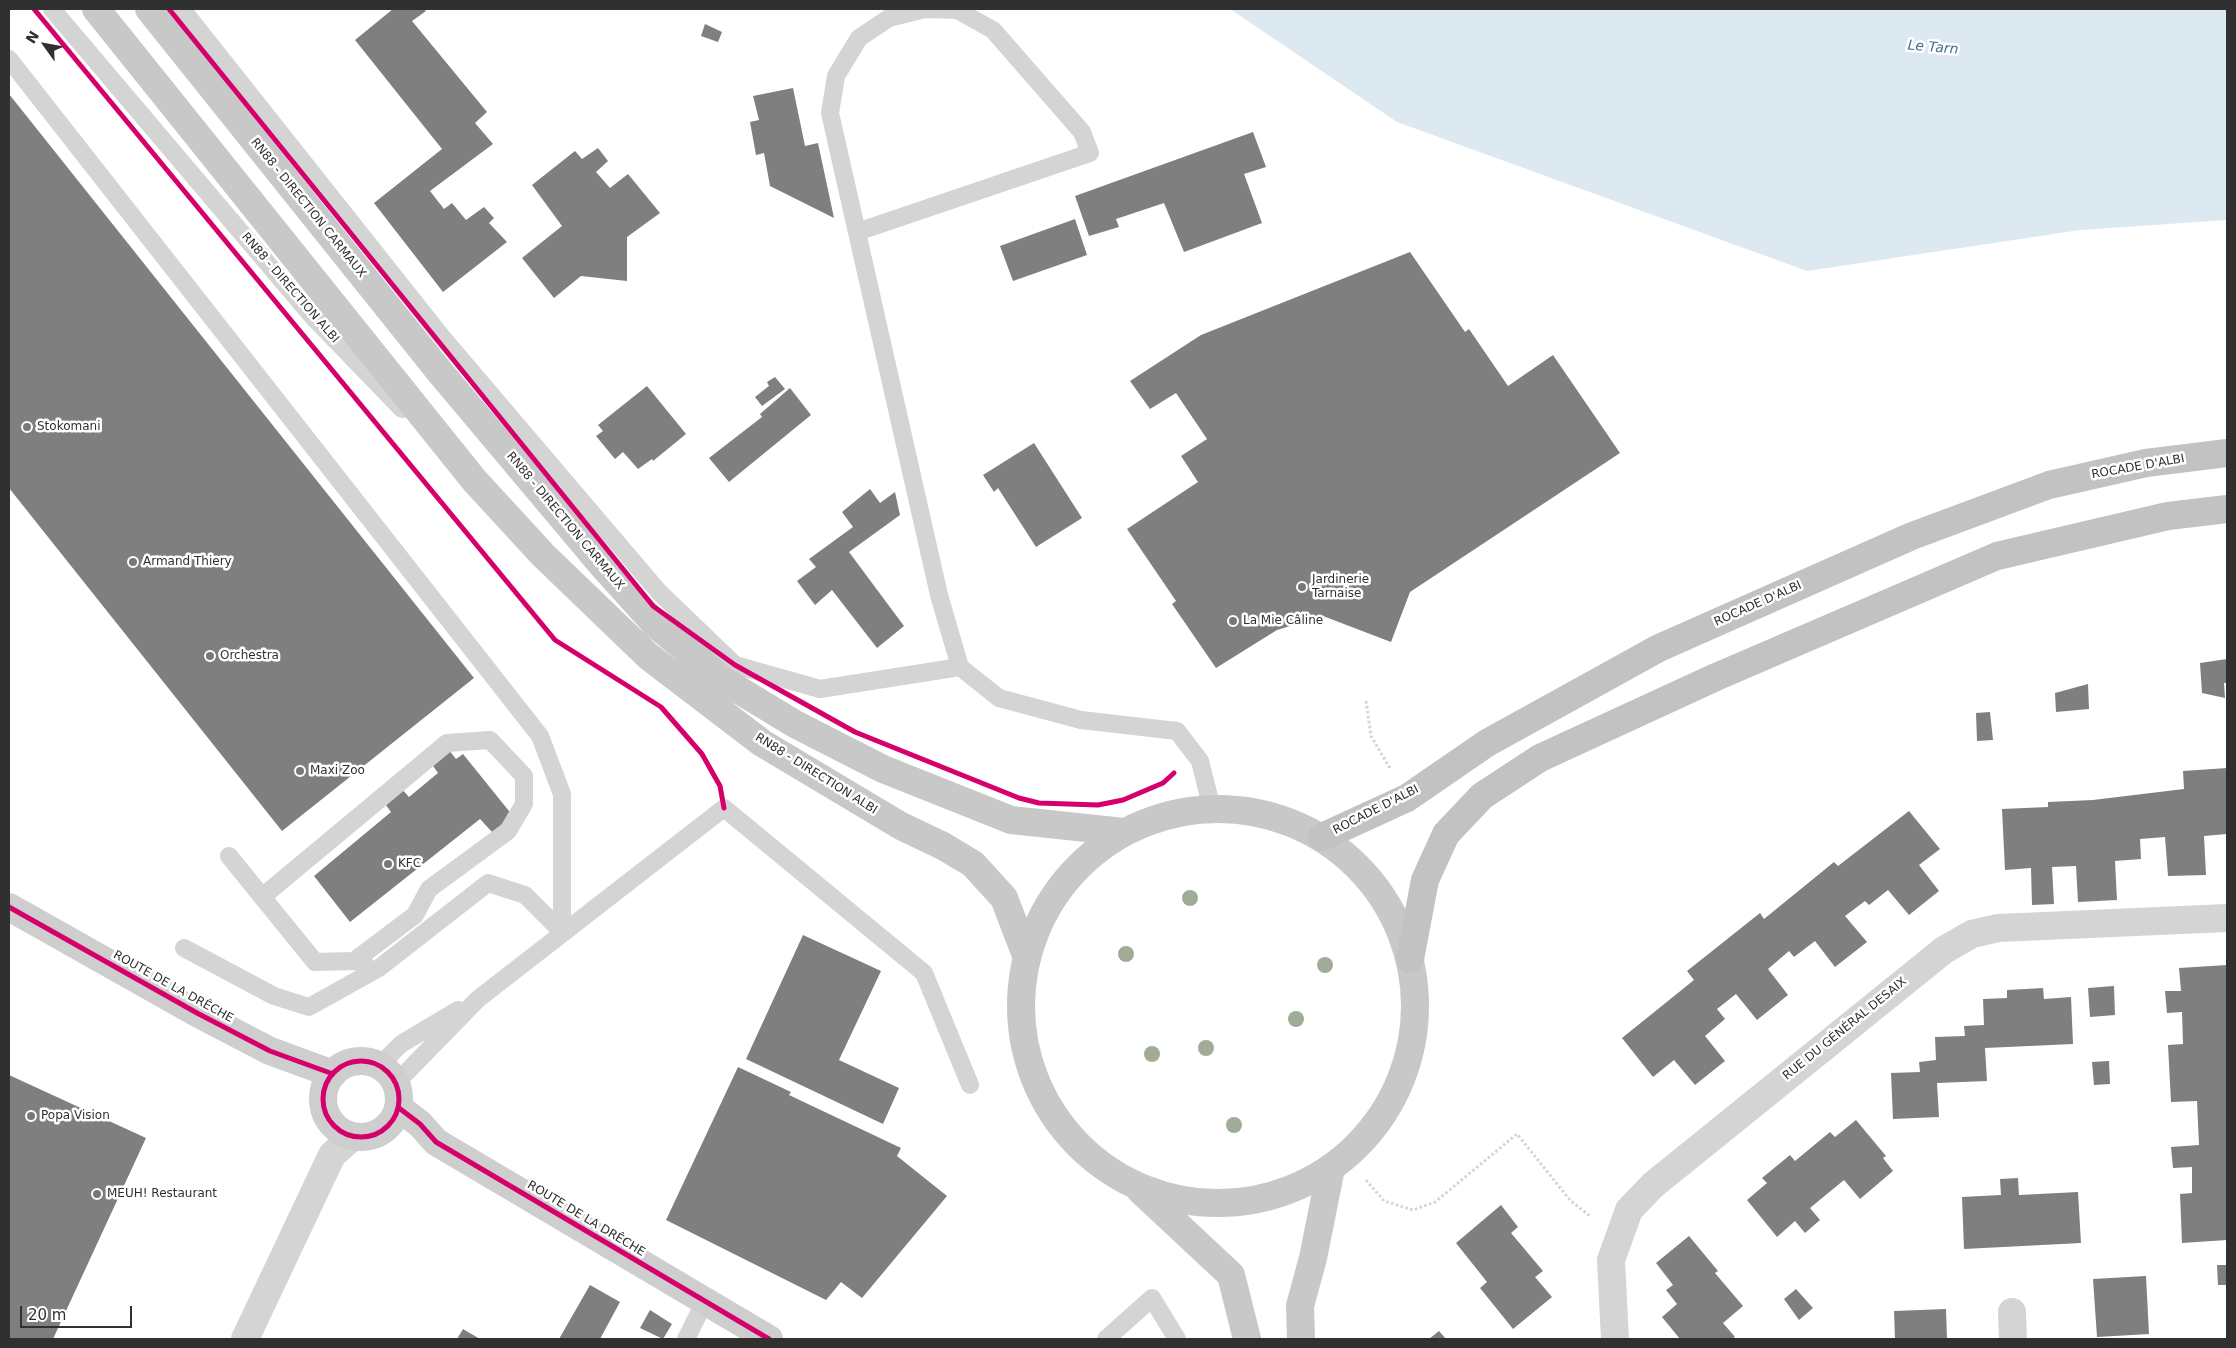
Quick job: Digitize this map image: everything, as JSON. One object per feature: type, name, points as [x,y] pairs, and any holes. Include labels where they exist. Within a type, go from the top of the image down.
[{"type":"highway","name":"ROCADE D'ALBI","points":[[1322,837],[1407,798],[1488,743],[1659,648],[1912,536],[2049,485],[2146,463],[2227,453]]},
{"type":"highway","points":[[1410,958],[1425,880],[1446,834],[1482,796],[1540,758],[1725,673],[1997,556],[2168,516],[2227,509]]},
{"type":"main road","name":"RN88 - DIRECTION ALBI","points":[[96,9],[415,408],[474,480],[543,555],[648,656],[762,743],[901,826],[943,846],[973,864],[1004,898],[1027,958]]},
{"type":"main road","name":"RN88 - DIRECTION CARMAUX","points":[[149,9],[439,371],[602,565],[656,625],[724,681],[795,724],[883,769],[1010,820],[1124,832]]},
{"type":"main road","points":[[1135,1186],[1184,1201],[1236,1203],[1286,1192],[1331,1168],[1374,1128],[1403,1075],[1415,1018],[1410,958],[1391,911],[1376,890],[1361,870],[1322,837],[1269,815],[1212,809],[1166,815],[1124,832],[1080,865],[1047,907],[1027,958],[1021,1012],[1030,1066],[1053,1116],[1089,1157],[1135,1186],[1231,1275],[1247,1339]]},
{"type":"main road","points":[[1301,1339],[1300,1306],[1313,1258],[1331,1168]]},
{"type":"street","name":"ROUTE DE LA DRÊCHE","points":[[9,907],[197,1013],[328,1082]]},
{"type":"street","name":"RUE DU GÉNÉRAL DESAIX","points":[[1615,1339],[1611,1260],[1629,1210],[1652,1185],[1944,950],[1972,934],[1998,928],[2227,918]]},
{"type":"street","points":[[367,1061],[391,1086],[392,1122],[382,1132],[367,1137],[352,1137],[338,1130],[328,1120],[323,1106],[328,1082],[343,1066],[354,1062],[367,1061]]},
{"type":"street","name":"ROUTE DE LA DRÊCHE","points":[[391,1086],[436,1142],[769,1339]]},
{"type":"street","points":[[245,1339],[332,1155],[352,1137]]},
{"type":"street","points":[[2012,1312],[2013,1339]]},
{"type":"lane","name":"RN88 - DIRECTION ALBI","points":[[52,9],[312,316],[543,555]]},
{"type":"lane","points":[[182,9],[442,337],[659,592],[735,665],[820,688],[960,667]]},
{"type":"lane","points":[[857,232],[1090,154],[1082,132],[993,30],[957,10],[925,9],[890,18],[859,38],[836,76],[830,114],[939,595],[960,667],[999,698],[1081,720],[1177,731],[1200,761],[1212,809]]},
{"type":"lane","points":[[9,59],[540,736],[562,794],[562,932]]},
{"type":"lane","points":[[262,897],[447,743],[490,740],[524,776],[524,804],[508,831],[429,889],[415,914],[354,962]]},
{"type":"lane","points":[[391,1086],[478,999],[724,808],[924,973],[970,1085]]},
{"type":"lane","points":[[229,856],[315,962],[354,962],[379,968]]},
{"type":"lane","points":[[184,948],[274,996],[309,1006],[379,968],[488,882],[525,895],[562,932]]},
{"type":"lane","points":[[391,1086],[401,1044],[478,999]]},
{"type":"lane","points":[[1106,1339],[1152,1298],[1177,1339]]},
{"type":"lane","points":[[686,1339],[705,1301]]},
{"type":"path","points":[[1366,701],[1371,736],[1393,772]]},
{"type":"path","points":[[667,714],[702,754],[720,786],[724,808]]},
{"type":"path","points":[[1366,1180],[1384,1202],[1413,1210],[1435,1202],[1517,1134],[1570,1200],[1619,1239]]},
{"type":"water","name":"Le Tarn","points":[[1230,9],[2227,9],[2227,220],[2080,230],[1807,271],[1397,122]]},
{"type":"building","points":[[393,9],[423,9],[426,11],[412,21],[487,112],[475,123],[493,144],[430,191],[444,209],[452,203],[466,220],[484,207],[494,218],[489,223],[507,242],[443,292],[374,203],[442,149],[355,40]]},
{"type":"building","points":[[705,24],[722,32],[718,42],[701,36]]},
{"type":"building","points":[[793,88],[805,146],[818,143],[834,218],[770,186],[764,153],[756,155],[750,122],[759,120],[753,96]]},
{"type":"building","points":[[9,94],[474,678],[282,831],[9,488]]},
{"type":"building","points":[[1253,132],[1266,167],[1244,174],[1262,223],[1184,252],[1164,203],[1116,219],[1119,227],[1089,236],[1075,196]]},
{"type":"building","points":[[598,148],[608,161],[596,172],[610,188],[628,174],[660,213],[627,237],[627,281],[581,276],[554,298],[522,258],[562,226],[532,185],[575,151],[582,159]]},
{"type":"building","points":[[1075,219],[1087,255],[1013,281],[1000,246]]},
{"type":"building","points":[[1410,252],[1465,332],[1469,329],[1508,386],[1553,355],[1620,453],[1410,592],[1391,642],[1323,616],[1277,630],[1216,668],[1172,604],[1176,601],[1127,529],[1198,482],[1181,456],[1207,439],[1176,393],[1150,409],[1130,381],[1201,335]]},
{"type":"building","points":[[775,377],[785,389],[762,406],[755,397],[769,386],[767,382]]},
{"type":"building","points":[[647,386],[686,434],[653,461],[652,459],[638,469],[623,452],[615,459],[596,436],[603,431],[598,425]]},
{"type":"building","points":[[790,388],[811,415],[729,482],[709,458],[762,417],[760,414]]},
{"type":"building","points":[[1034,443],[1082,518],[1036,547],[998,488],[994,492],[983,475]]},
{"type":"building","points":[[870,489],[880,503],[895,492],[900,515],[849,552],[904,626],[877,648],[832,590],[815,605],[797,581],[816,567],[809,559],[853,527],[842,512]]},
{"type":"building","points":[[2227,659],[2227,683],[2224,683],[2225,698],[2202,693],[2200,663]]},
{"type":"building","points":[[2088,684],[2089,709],[2056,712],[2055,693]]},
{"type":"building","points":[[1990,712],[1993,740],[1977,741],[1976,713]]},
{"type":"building","points":[[448,749],[456,759],[463,754],[513,816],[492,832],[480,819],[350,922],[314,876],[391,812],[383,801],[400,787],[409,797],[438,773],[431,763]]},
{"type":"building","points":[[2227,768],[2227,834],[2204,836],[2206,875],[2168,876],[2165,837],[2140,839],[2141,859],[2115,861],[2117,900],[2078,902],[2076,866],[2052,867],[2054,904],[2032,905],[2031,868],[2005,870],[2002,809],[2048,807],[2048,802],[2093,800],[2184,789],[2183,771]]},
{"type":"building","points":[[1909,811],[1940,849],[1919,865],[1939,891],[1909,915],[1888,890],[1869,905],[1865,901],[1845,916],[1867,942],[1835,967],[1815,941],[1794,957],[1789,951],[1768,969],[1788,995],[1757,1020],[1736,994],[1717,1009],[1725,1019],[1705,1036],[1725,1061],[1695,1085],[1674,1060],[1653,1077],[1622,1038],[1694,980],[1687,971],[1760,913],[1764,919],[1834,862],[1838,866]]},
{"type":"building","points":[[803,935],[881,971],[839,1060],[899,1088],[883,1124],[746,1059]]},
{"type":"building","points":[[2227,965],[2227,1240],[2182,1243],[2180,1194],[2192,1193],[2192,1167],[2173,1168],[2171,1147],[2199,1145],[2197,1101],[2171,1102],[2168,1045],[2183,1044],[2182,1012],[2167,1013],[2165,991],[2181,991],[2179,968]]},
{"type":"building","points":[[2114,986],[2115,1015],[2090,1017],[2088,988]]},
{"type":"building","points":[[2043,988],[2044,999],[2071,997],[2073,1044],[1985,1048],[1987,1081],[1937,1083],[1939,1117],[1893,1119],[1891,1073],[1920,1072],[1919,1062],[1936,1060],[1935,1037],[1965,1036],[1964,1026],[1984,1025],[1983,999],[2007,998],[2007,990]]},
{"type":"building","points":[[2109,1061],[2110,1084],[2094,1085],[2092,1062]]},
{"type":"building","points":[[738,1067],[791,1092],[789,1095],[901,1148],[897,1156],[947,1196],[862,1298],[841,1282],[826,1300],[666,1220]]},
{"type":"building","points":[[9,1075],[146,1138],[53,1339],[9,1339]]},
{"type":"building","points":[[1856,1120],[1886,1156],[1883,1158],[1893,1171],[1860,1199],[1844,1180],[1810,1208],[1820,1220],[1805,1233],[1795,1221],[1777,1237],[1747,1200],[1767,1183],[1762,1178],[1790,1155],[1795,1161],[1830,1132],[1835,1137]]},
{"type":"building","points":[[2018,1178],[2019,1195],[2078,1192],[2081,1243],[1964,1249],[1962,1197],[2001,1195],[2000,1179]]},
{"type":"building","points":[[1501,1205],[1518,1227],[1511,1233],[1543,1271],[1535,1277],[1552,1297],[1513,1329],[1480,1288],[1487,1282],[1456,1243]]},
{"type":"building","points":[[1689,1236],[1718,1271],[1715,1273],[1743,1306],[1723,1323],[1735,1337],[1732,1339],[1680,1339],[1662,1317],[1677,1304],[1666,1290],[1673,1285],[1656,1263]]},
{"type":"building","points":[[2217,1265],[2227,1265],[2227,1285],[2218,1285]]},
{"type":"building","points":[[2146,1276],[2149,1334],[2097,1337],[2093,1279]]},
{"type":"building","points":[[590,1285],[620,1302],[600,1339],[559,1339]]},
{"type":"building","points":[[1796,1289],[1813,1308],[1799,1320],[1784,1299]]},
{"type":"building","points":[[1946,1309],[1947,1339],[1895,1339],[1894,1311]]},
{"type":"building","points":[[650,1310],[672,1324],[663,1339],[640,1328]]},
{"type":"building","points":[[463,1329],[480,1339],[457,1339]]},
{"type":"building","points":[[1439,1331],[1446,1339],[1429,1339]]},
{"type":"cycle path","points":[[34,9],[555,640],[661,707],[702,754],[720,786],[724,808]]},
{"type":"cycle path","points":[[169,9],[653,606],[735,665],[855,732],[1019,798],[1039,803],[1098,805],[1123,800],[1163,783],[1174,773]]},
{"type":"cycle path","points":[[9,907],[197,1013],[270,1051],[333,1074]]},
{"type":"cycle path","points":[[361,1061],[376,1064],[388,1072],[396,1084],[399,1099],[396,1114],[388,1126],[376,1134],[361,1137],[346,1134],[334,1126],[326,1114],[323,1099],[326,1084],[334,1072],[346,1064],[361,1061]]},
{"type":"cycle path","points":[[399,1108],[420,1124],[436,1142],[769,1339]]},
{"type":"place","name":"Stokomani","points":[[27,427]]},
{"type":"place","name":"Armand Thiery","points":[[133,562]]},
{"type":"place","name":"Jardinerie Tarnaise","points":[[1302,587]]},
{"type":"place","name":"La Mie Câline","points":[[1233,621]]},
{"type":"place","name":"Orchestra","points":[[210,656]]},
{"type":"place","name":"Maxi Zoo","points":[[300,771]]},
{"type":"place","name":"KFC","points":[[388,864]]},
{"type":"place","name":"Popa Vision","points":[[31,1116]]},
{"type":"place","name":"MEUH! Restaurant","points":[[97,1194]]}]
